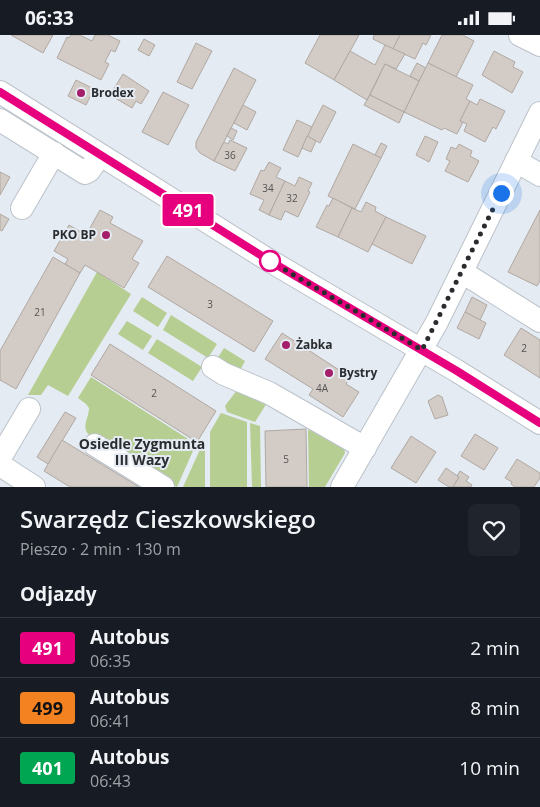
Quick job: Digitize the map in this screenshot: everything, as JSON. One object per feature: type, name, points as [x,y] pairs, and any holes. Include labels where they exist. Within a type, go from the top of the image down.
[{"type":"street","points":[[520,35],[540,45]]},
{"type":"street","points":[[0,92],[270,261],[422,350],[540,423]]},
{"type":"street","points":[[342,487],[422,350],[540,113]]},
{"type":"street","points":[[0,120],[86,173],[100,155]]},
{"type":"street","points":[[22,208],[54,153]]},
{"type":"street","points":[[516,161],[540,175]]},
{"type":"street","points":[[462,272],[540,321]]},
{"type":"street","points":[[213,367],[224,374],[269,393],[365,448]]},
{"type":"street","points":[[0,458],[29,409]]},
{"type":"street","points":[[95,445],[164,487]]},
{"type":"street","points":[[0,465],[34,487]]},
{"type":"green space","points":[[97,272],[131,294],[68,396],[48,385],[41,395],[28,395]]},
{"type":"green space","points":[[142,297],[167,313],[158,327],[133,311]]},
{"type":"green space","points":[[171,315],[217,344],[208,358],[163,330]]},
{"type":"green space","points":[[127,321],[152,336],[143,350],[118,334]]},
{"type":"green space","points":[[157,339],[202,367],[193,381],[148,353]]},
{"type":"green space","points":[[224,348],[245,361],[238,374],[215,362]]},
{"type":"green space","points":[[91,377],[196,444],[177,487],[89,435],[85,425],[89,408],[78,398]]},
{"type":"green space","points":[[240,386],[270,398],[255,422],[227,412],[225,406]]},
{"type":"green space","points":[[221,413],[247,422],[247,487],[210,487],[210,432]]},
{"type":"green space","points":[[250,423],[260,426],[261,487],[252,487]]},
{"type":"green space","points":[[308,430],[315,431],[344,448],[345,453],[325,487],[309,487]]},
{"type":"green space","points":[[203,443],[205,444],[205,487],[183,487]]},
{"type":"building","points":[[11,35],[53,35],[43,53]]},
{"type":"building","points":[[71,35],[80,35],[92,41],[95,35],[108,35],[120,41],[115,52],[111,50],[105,62],[109,64],[101,80],[57,58],[67,37],[69,38]]},
{"type":"building","points":[[320,35],[359,35],[334,80],[305,63]]},
{"type":"building","points":[[374,35],[400,35],[393,49],[373,39]]},
{"type":"building","points":[[400,35],[431,35],[426,45],[423,43],[415,59],[393,49]]},
{"type":"building","points":[[442,35],[463,35],[474,41],[456,77],[428,63]]},
{"type":"building","points":[[144,39],[155,45],[149,56],[138,50]]},
{"type":"building","points":[[196,43],[212,51],[192,89],[177,82]]},
{"type":"building","points":[[385,45],[405,54],[396,69],[385,64],[367,100],[334,80],[350,51],[375,65]]},
{"type":"building","points":[[494,51],[515,62],[513,67],[523,72],[512,93],[482,75]]},
{"type":"building","points":[[417,63],[426,68],[419,81],[410,76]]},
{"type":"building","points":[[428,63],[473,85],[466,99],[470,101],[460,121],[463,122],[457,134],[444,128],[442,130],[404,112]]},
{"type":"building","points":[[385,64],[419,81],[404,112],[370,95]]},
{"type":"building","points":[[234,68],[256,80],[214,161],[200,153],[196,148],[196,142]]},
{"type":"building","points":[[123,74],[149,91],[141,104],[136,101],[132,108],[110,95]]},
{"type":"building","name":"Brodex","points":[[76,80],[94,89],[86,105],[68,96]]},
{"type":"building","points":[[163,92],[189,105],[168,145],[142,132]]},
{"type":"building","points":[[370,95],[404,112],[399,123],[364,105]]},
{"type":"building","points":[[480,99],[505,111],[496,129],[493,127],[485,142],[464,131],[467,124],[460,121],[470,101],[477,105]]},
{"type":"building","points":[[243,105],[256,112],[247,130],[234,123]]},
{"type":"building","points":[[323,105],[336,112],[320,143],[307,136]]},
{"type":"building","points":[[297,120],[312,127],[298,157],[283,150]]},
{"type":"building","points":[[231,128],[237,131],[233,140],[227,136]]},
{"type":"building","points":[[307,136],[316,141],[311,152],[302,148]]},
{"type":"building","points":[[425,136],[438,142],[429,162],[416,155]]},
{"type":"building","points":[[230,140],[247,148],[235,171],[214,161],[224,142],[228,144]]},
{"type":"building","points":[[381,143],[387,146],[381,158],[375,155]]},
{"type":"building","points":[[353,144],[381,158],[355,209],[328,196]]},
{"type":"building","points":[[459,144],[472,151],[470,156],[479,161],[468,182],[445,171],[450,161],[446,159],[451,147],[456,149]]},
{"type":"building","points":[[269,162],[281,168],[276,177],[285,181],[269,215],[259,210],[264,200],[250,194],[261,170],[264,171]]},
{"type":"building","points":[[0,172],[10,177],[0,195]]},
{"type":"building","points":[[299,177],[312,183],[308,191],[310,192],[298,217],[285,211],[281,220],[269,215],[285,181],[295,186]]},
{"type":"building","points":[[333,198],[352,208],[338,237],[316,227],[327,205],[329,206]]},
{"type":"building","points":[[366,202],[376,207],[375,211],[386,217],[368,252],[338,237],[352,208],[361,212]]},
{"type":"building","points":[[100,210],[113,217],[110,223],[143,241],[132,259],[139,263],[124,288],[85,265],[80,273],[65,264],[68,259],[54,251],[69,225],[86,235]]},
{"type":"building","points":[[540,210],[540,281],[537,286],[508,272]]},
{"type":"building","points":[[0,214],[9,219],[2,231],[0,230]]},
{"type":"building","points":[[386,217],[426,236],[412,264],[372,244]]},
{"type":"building","points":[[167,256],[273,321],[254,352],[148,287]]},
{"type":"building","points":[[53,257],[80,273],[16,389],[0,380],[0,351]]},
{"type":"building","points":[[472,297],[487,305],[480,320],[465,312]]},
{"type":"building","points":[[465,312],[486,323],[479,339],[457,328]]},
{"type":"building","points":[[521,328],[540,340],[540,378],[504,355]]},
{"type":"building","points":[[282,333],[350,377],[346,384],[359,392],[343,417],[309,395],[313,389],[265,359]]},
{"type":"building","points":[[110,344],[216,411],[197,442],[91,375]]},
{"type":"building","points":[[438,395],[442,397],[448,415],[435,419],[428,401]]},
{"type":"building","points":[[65,412],[76,418],[48,464],[37,457]]},
{"type":"building","points":[[306,429],[307,487],[266,487],[265,431]]},
{"type":"building","points":[[475,434],[498,448],[484,470],[461,456]]},
{"type":"building","points":[[411,436],[436,452],[416,483],[391,468]]},
{"type":"building","points":[[62,440],[139,487],[70,487],[44,471]]},
{"type":"building","points":[[517,459],[540,473],[540,478],[534,487],[515,487],[511,484],[512,482],[505,478]]},
{"type":"building","points":[[446,468],[459,477],[453,487],[449,487],[438,480]]},
{"type":"building","points":[[460,471],[469,477],[466,481],[472,485],[471,487],[453,487]]},
{"type":"bus line","name":"491","points":[[0,92],[270,261],[457,371],[540,423]]},
{"type":"place","name":"Brodex","points":[[81,93]]},
{"type":"place","name":"PKO BP","points":[[106,235]]},
{"type":"place","name":"Żabka","points":[[286,345]]},
{"type":"place","name":"Bystry","points":[[329,373]]},
{"type":"district","name":"Osiedle Zygmunta III Wazy","points":[[142,452]]},
{"type":"route","points":[[270,261],[422,350],[501,193]]}]
